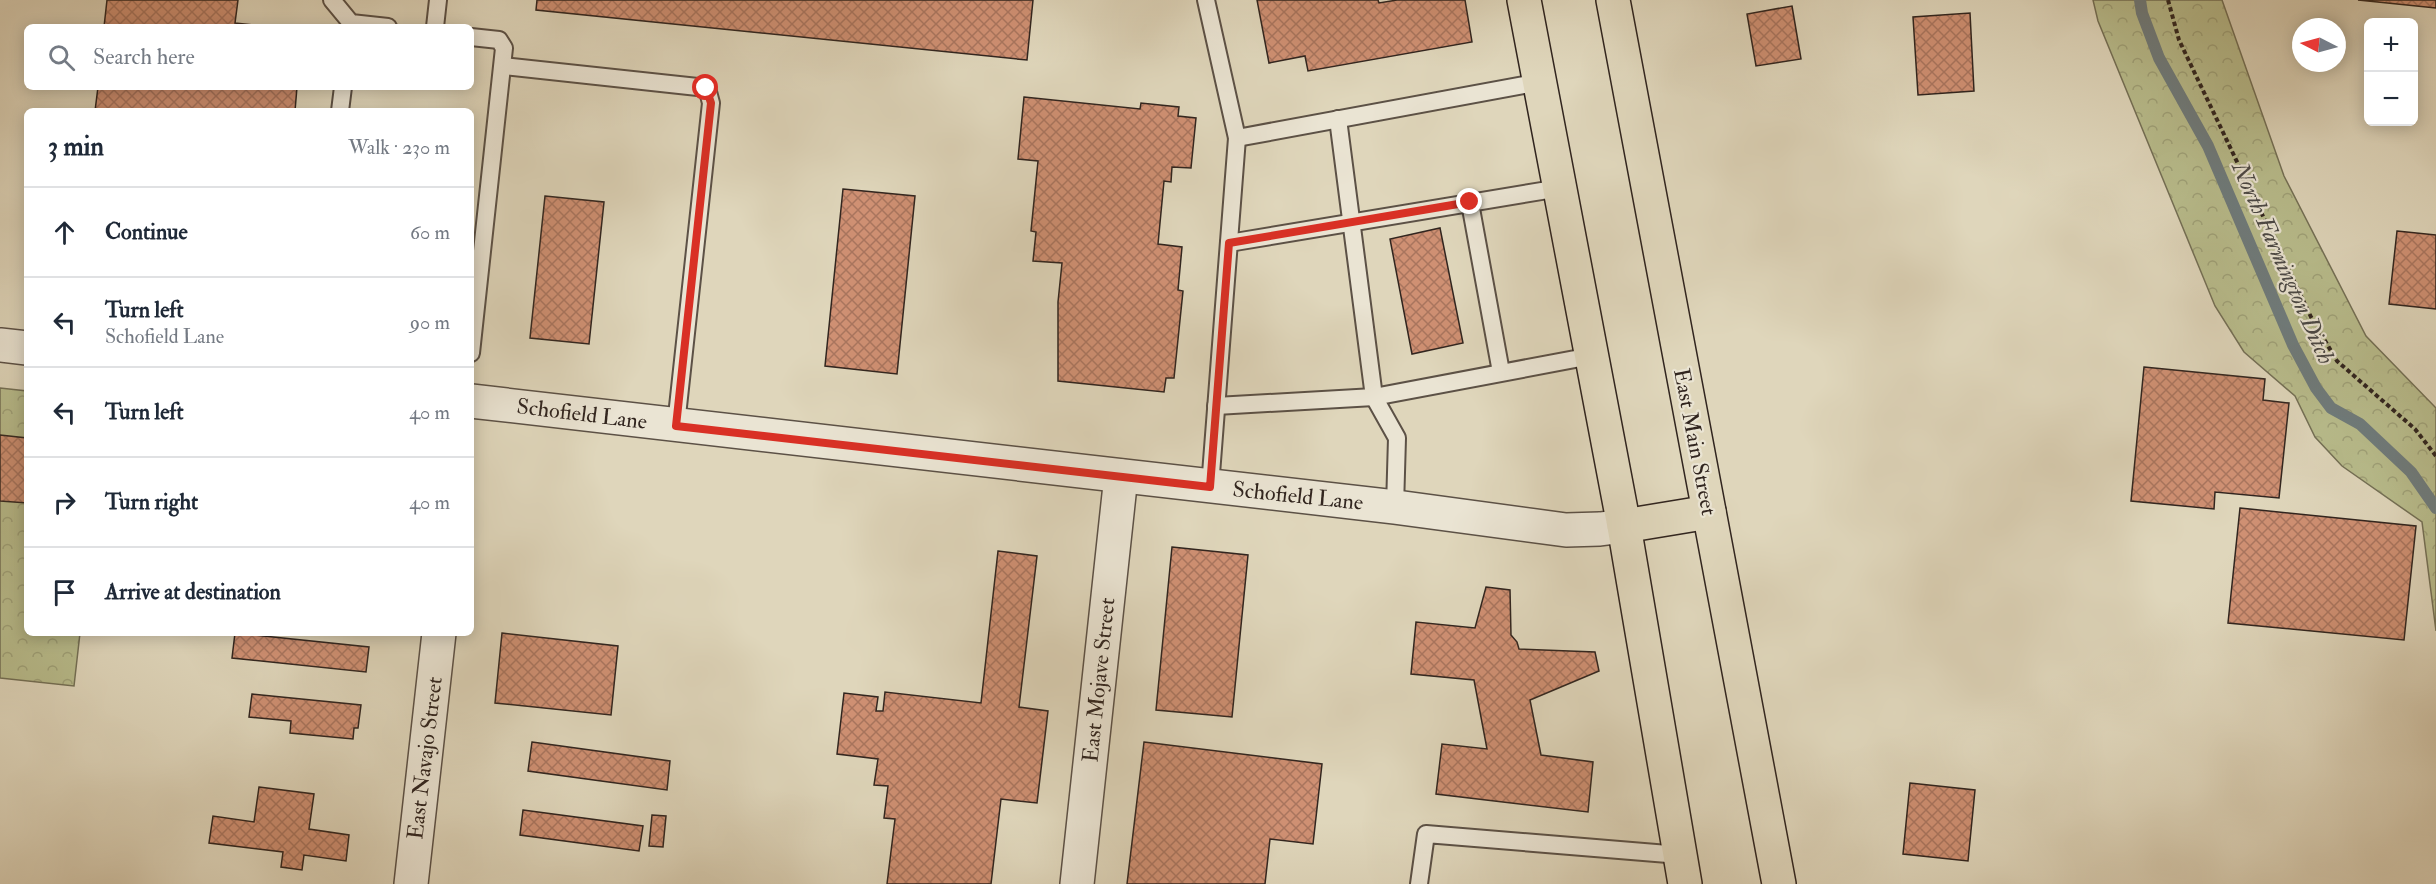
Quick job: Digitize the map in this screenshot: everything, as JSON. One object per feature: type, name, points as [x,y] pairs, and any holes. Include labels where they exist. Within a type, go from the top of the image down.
[{"type":"main road","points":[[1524,0],[1623,526],[1682,870]]},
{"type":"main road","name":"East Main Street","points":[[1613,0],[1779,884]]},
{"type":"main road","points":[[1623,526],[1709,512]]},
{"type":"street","points":[[0,345],[24,348]]},
{"type":"street","name":"Schofield Lane","points":[[474,401],[1395,507],[1566,530],[1623,526]]},
{"type":"street","name":"East Mojave Street","points":[[1077,884],[1121,477]]},
{"type":"street","name":"East Navajo Street","points":[[411,884],[439,636]]},
{"type":"lane","points":[[332,0],[350,24]]},
{"type":"lane","points":[[435,24],[438,0]]},
{"type":"lane","points":[[1206,0],[1237,138],[1210,487]]},
{"type":"lane","points":[[474,37],[499,40],[504,48],[474,308]]},
{"type":"lane","points":[[502,66],[706,88],[711,103],[676,426]]},
{"type":"lane","points":[[1237,138],[1540,82]]},
{"type":"lane","points":[[340,108],[343,90]]},
{"type":"lane","points":[[1338,119],[1374,397],[1397,438],[1395,507]]},
{"type":"lane","points":[[1229,243],[1560,188]]},
{"type":"lane","points":[[1470,202],[1501,372]]},
{"type":"lane","points":[[1216,406],[1374,397],[1591,356]]},
{"type":"lane","points":[[1419,884],[1426,834],[1682,870]]},
{"type":"path","points":[[2168,0],[2179,39],[2312,317],[2337,362],[2415,429],[2436,456]]},
{"type":"green space","points":[[2093,0],[2222,0],[2284,176],[2366,336],[2436,408],[2436,631],[2422,522],[2342,466],[2315,437],[2295,396],[2244,352],[2215,306],[2098,21]]},
{"type":"green space","points":[[0,388],[24,391],[24,636],[80,636],[74,686],[0,678]]},
{"type":"building","points":[[107,0],[238,0],[235,23],[244,24],[104,24]]},
{"type":"building","points":[[537,0],[1033,0],[1027,60],[536,10]]},
{"type":"building","points":[[1257,0],[1378,0],[1379,3],[1397,0],[1465,0],[1472,42],[1308,71],[1305,56],[1269,63]]},
{"type":"building","points":[[2358,0],[2436,0],[2436,8]]},
{"type":"building","points":[[1792,6],[1801,59],[1756,66],[1747,14]]},
{"type":"building","points":[[1970,13],[1974,91],[1918,95],[1913,17]]},
{"type":"building","points":[[98,90],[297,90],[295,108],[95,108]]},
{"type":"building","points":[[1024,97],[1140,109],[1141,103],[1179,107],[1178,116],[1196,118],[1191,168],[1172,167],[1171,182],[1164,181],[1158,244],[1182,247],[1178,290],[1183,291],[1174,378],[1166,378],[1164,392],[1058,381],[1058,302],[1062,263],[1033,261],[1036,232],[1031,231],[1038,161],[1018,159]]},
{"type":"building","points":[[843,189],[915,196],[897,374],[825,366]]},
{"type":"building","points":[[545,196],[604,202],[589,344],[530,338]]},
{"type":"building","points":[[1440,228],[1463,343],[1412,354],[1390,239]]},
{"type":"building","points":[[2397,231],[2436,235],[2436,309],[2389,304]]},
{"type":"building","points":[[2144,367],[2265,379],[2263,400],[2289,403],[2279,498],[2215,492],[2214,509],[2131,501]]},
{"type":"building","points":[[0,435],[24,438],[24,503],[0,501]]},
{"type":"building","points":[[2240,508],[2416,526],[2404,640],[2228,623]]},
{"type":"building","points":[[1172,547],[1248,555],[1232,717],[1156,710]]},
{"type":"building","points":[[998,551],[1037,556],[1019,707],[1048,711],[1037,803],[1001,799],[991,884],[887,884],[895,819],[884,818],[888,786],[874,785],[878,759],[837,754],[844,693],[878,697],[876,711],[883,711],[885,692],[981,703]]},
{"type":"building","points":[[1486,587],[1510,590],[1511,635],[1519,649],[1595,652],[1599,671],[1530,700],[1541,755],[1593,762],[1588,812],[1436,794],[1442,744],[1487,749],[1474,680],[1411,674],[1416,622],[1475,628]]},
{"type":"building","points":[[502,633],[618,646],[611,715],[495,703]]},
{"type":"building","points":[[235,636],[264,636],[369,647],[366,672],[232,658]]},
{"type":"building","points":[[252,694],[361,705],[358,728],[354,728],[353,739],[290,733],[291,721],[249,717]]},
{"type":"building","points":[[532,742],[670,761],[667,790],[528,771]]},
{"type":"building","points":[[1144,742],[1322,764],[1313,844],[1270,839],[1265,884],[1127,884]]},
{"type":"building","points":[[1910,783],[1975,790],[1968,861],[1903,854]]},
{"type":"building","points":[[259,787],[314,794],[309,829],[349,835],[346,861],[304,855],[302,870],[281,867],[283,852],[209,843],[213,816],[254,822]]},
{"type":"building","points":[[523,810],[643,826],[639,851],[520,835]]},
{"type":"building","points":[[652,815],[666,816],[663,847],[649,846]]},
{"type":"waterway","name":"North Farmington Ditch","points":[[2140,0],[2142,13],[2159,58],[2208,146],[2293,345],[2316,388],[2331,408],[2360,424],[2411,472],[2436,508]]},
{"type":"route","points":[[706,88],[711,103],[676,426],[1210,487],[1229,243],[1470,202]]}]
